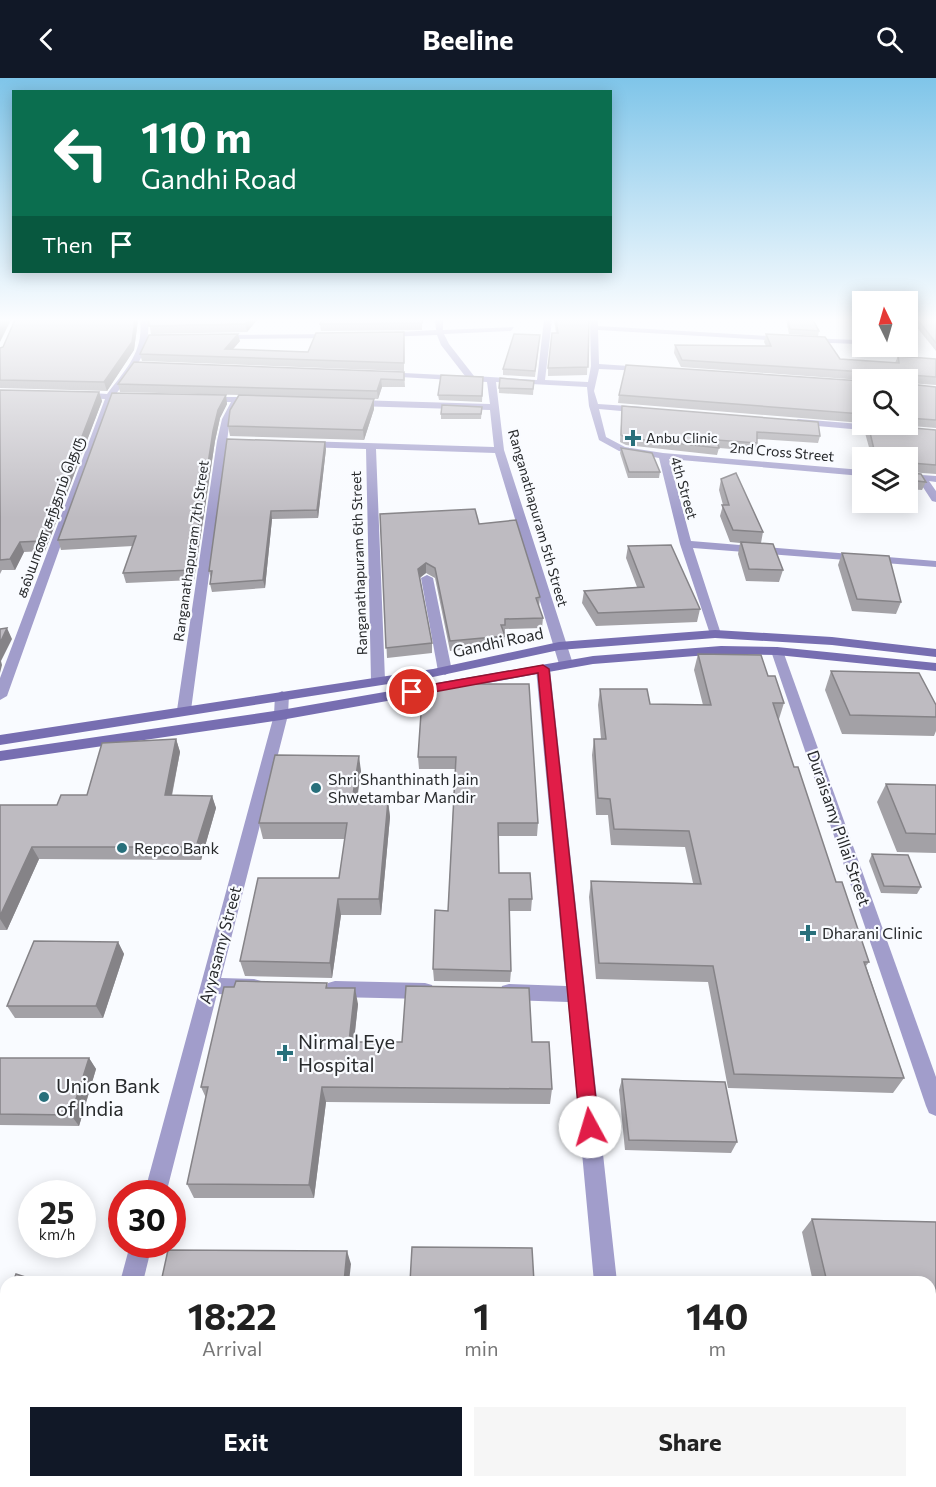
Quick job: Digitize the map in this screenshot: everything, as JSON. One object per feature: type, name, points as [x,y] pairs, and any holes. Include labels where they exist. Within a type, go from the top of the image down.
[{"type":"main road","name":"Gandhi Road","points":[[0,740],[445,670],[559,646],[716,634],[832,641],[936,653]]},
{"type":"main road","name":"Gandhi Road","points":[[0,756],[281,715],[592,660],[721,650],[777,651],[936,667]]},
{"type":"street","name":"கல்யாண சுந்தரம் தெரு","points":[[0,696],[110,396],[118,386]]},
{"type":"street","name":"Ranganathapuram 5th Street","points":[[492,386],[499,450],[566,664]]},
{"type":"street","name":"4th Street","points":[[593,386],[590,391],[602,438],[622,449],[663,456],[686,544],[716,634]]},
{"type":"street","points":[[68,394],[145,397]]},
{"type":"street","points":[[202,399],[270,400]]},
{"type":"street","name":"Ranganathapuram 7th Street","points":[[183,710],[228,441],[226,419],[236,400]]},
{"type":"street","points":[[350,403],[493,406]]},
{"type":"street","points":[[593,406],[653,410]]},
{"type":"street","points":[[784,421],[852,427]]},
{"type":"street","points":[[291,443],[499,450]]},
{"type":"street","name":"Ranganathapuram 6th Street","points":[[371,446],[378,680]]},
{"type":"street","name":"2nd Cross Street","points":[[663,456],[852,472]]},
{"type":"street","points":[[918,478],[936,479]]},
{"type":"street","points":[[922,478],[936,499]]},
{"type":"street","points":[[686,544],[936,564]]},
{"type":"street","points":[[427,578],[445,670]]},
{"type":"street","name":"Duraisamy Pillai Street","points":[[777,651],[936,1106]]},
{"type":"street","points":[[543,669],[605,1276]]},
{"type":"street","name":"Ayyasamy Street","points":[[159,1180],[281,715],[282,695]]},
{"type":"street","points":[[209,986],[268,987]]},
{"type":"street","points":[[316,988],[446,991]]},
{"type":"street","points":[[493,992],[576,994]]},
{"type":"street","points":[[133,1276],[138,1258]]},
{"type":"building","points":[[183,386],[379,386],[377,391]]},
{"type":"building","points":[[439,386],[483,386],[482,396],[438,395]]},
{"type":"building","points":[[499,386],[533,386],[533,389],[499,388]]},
{"type":"building","points":[[621,386],[852,386],[852,413],[619,395]]},
{"type":"building","points":[[918,386],[936,387],[936,420],[918,419]]},
{"type":"building","points":[[0,390],[99,392],[42,541],[20,542],[10,559],[0,560]]},
{"type":"building","points":[[112,393],[226,395],[218,410],[213,431],[192,570],[123,573],[136,536],[58,540]]},
{"type":"building","points":[[239,395],[374,399],[363,430],[228,426],[230,410]]},
{"type":"building","points":[[442,405],[482,407],[481,414],[441,414]]},
{"type":"building","points":[[622,406],[818,422],[820,436],[757,432],[757,443],[717,440],[719,448],[627,438],[621,435]]},
{"type":"building","points":[[918,428],[936,430],[936,465],[918,464],[918,447],[873,447],[871,435],[918,435]]},
{"type":"building","points":[[227,439],[325,442],[317,510],[271,511],[263,580],[210,584],[212,571],[209,571]]},
{"type":"building","points":[[621,448],[652,453],[660,472],[629,472]]},
{"type":"building","points":[[736,473],[763,532],[733,530],[722,505],[729,505],[721,479]]},
{"type":"building","points":[[918,474],[921,474],[926,482],[918,481]]},
{"type":"building","points":[[475,509],[479,524],[516,520],[540,597],[536,598],[543,618],[505,619],[505,625],[501,625],[505,636],[450,641],[435,568],[426,563],[418,569],[432,643],[386,648],[380,514]]},
{"type":"building","points":[[741,542],[773,544],[783,570],[749,569]]},
{"type":"building","points":[[671,545],[700,609],[598,613],[584,591],[644,587],[628,546]]},
{"type":"building","points":[[842,553],[889,556],[901,602],[857,599]]},
{"type":"building","points":[[7,628],[0,643],[0,629]]},
{"type":"building","points":[[698,654],[761,655],[768,676],[775,676],[784,703],[773,703],[794,767],[798,767],[836,882],[842,882],[869,962],[864,962],[904,1078],[734,1074],[713,966],[599,963],[591,881],[701,884],[689,831],[614,829],[610,799],[598,798],[594,739],[606,739],[600,689],[647,689],[650,704],[711,705]]},
{"type":"building","points":[[831,671],[919,673],[936,705],[936,717],[850,715]]},
{"type":"building","points":[[423,684],[529,684],[538,823],[498,823],[499,873],[530,873],[532,899],[509,899],[511,971],[433,969],[435,910],[448,911],[456,757],[418,757]]},
{"type":"building","points":[[176,739],[165,795],[212,796],[196,847],[32,847],[0,916],[0,805],[57,805],[61,795],[87,795],[102,743]]},
{"type":"building","points":[[275,755],[359,756],[352,801],[388,801],[379,899],[338,899],[330,963],[240,961],[258,878],[339,878],[347,823],[259,823]]},
{"type":"building","points":[[886,784],[936,785],[936,834],[906,833]]},
{"type":"building","points":[[872,854],[908,855],[921,887],[884,886]]},
{"type":"building","points":[[34,941],[118,942],[96,1006],[7,1006]]},
{"type":"building","points":[[236,981],[327,983],[326,988],[355,988],[349,1042],[402,1042],[406,986],[529,988],[532,1042],[549,1042],[552,1089],[322,1087],[309,1185],[187,1184],[208,1087],[201,1087],[224,987],[234,987]]},
{"type":"building","name":"Union Bank of India","points":[[0,1058],[89,1058],[71,1115],[0,1114]]},
{"type":"building","points":[[622,1079],[725,1082],[737,1142],[629,1140]]},
{"type":"building","points":[[812,1219],[936,1222],[936,1276],[826,1276]]},
{"type":"building","points":[[412,1247],[532,1248],[534,1276],[410,1276]]},
{"type":"building","points":[[186,1250],[347,1251],[345,1276],[162,1276],[166,1258],[186,1258]]},
{"type":"place","name":"Anbu Clinic","points":[[633,438]]},
{"type":"place","name":"Shri Shanthinath Jain Shwetambar Mandir","points":[[316,788]]},
{"type":"place","name":"Repco Bank","points":[[122,848]]},
{"type":"place","name":"Dharani Clinic","points":[[808,933]]},
{"type":"place","name":"Nirmal Eye Hospital","points":[[285,1053]]},
{"type":"place","name":"Union Bank of India","points":[[44,1097]]},
{"type":"route","points":[[412,692],[543,669],[590,1127]]}]
